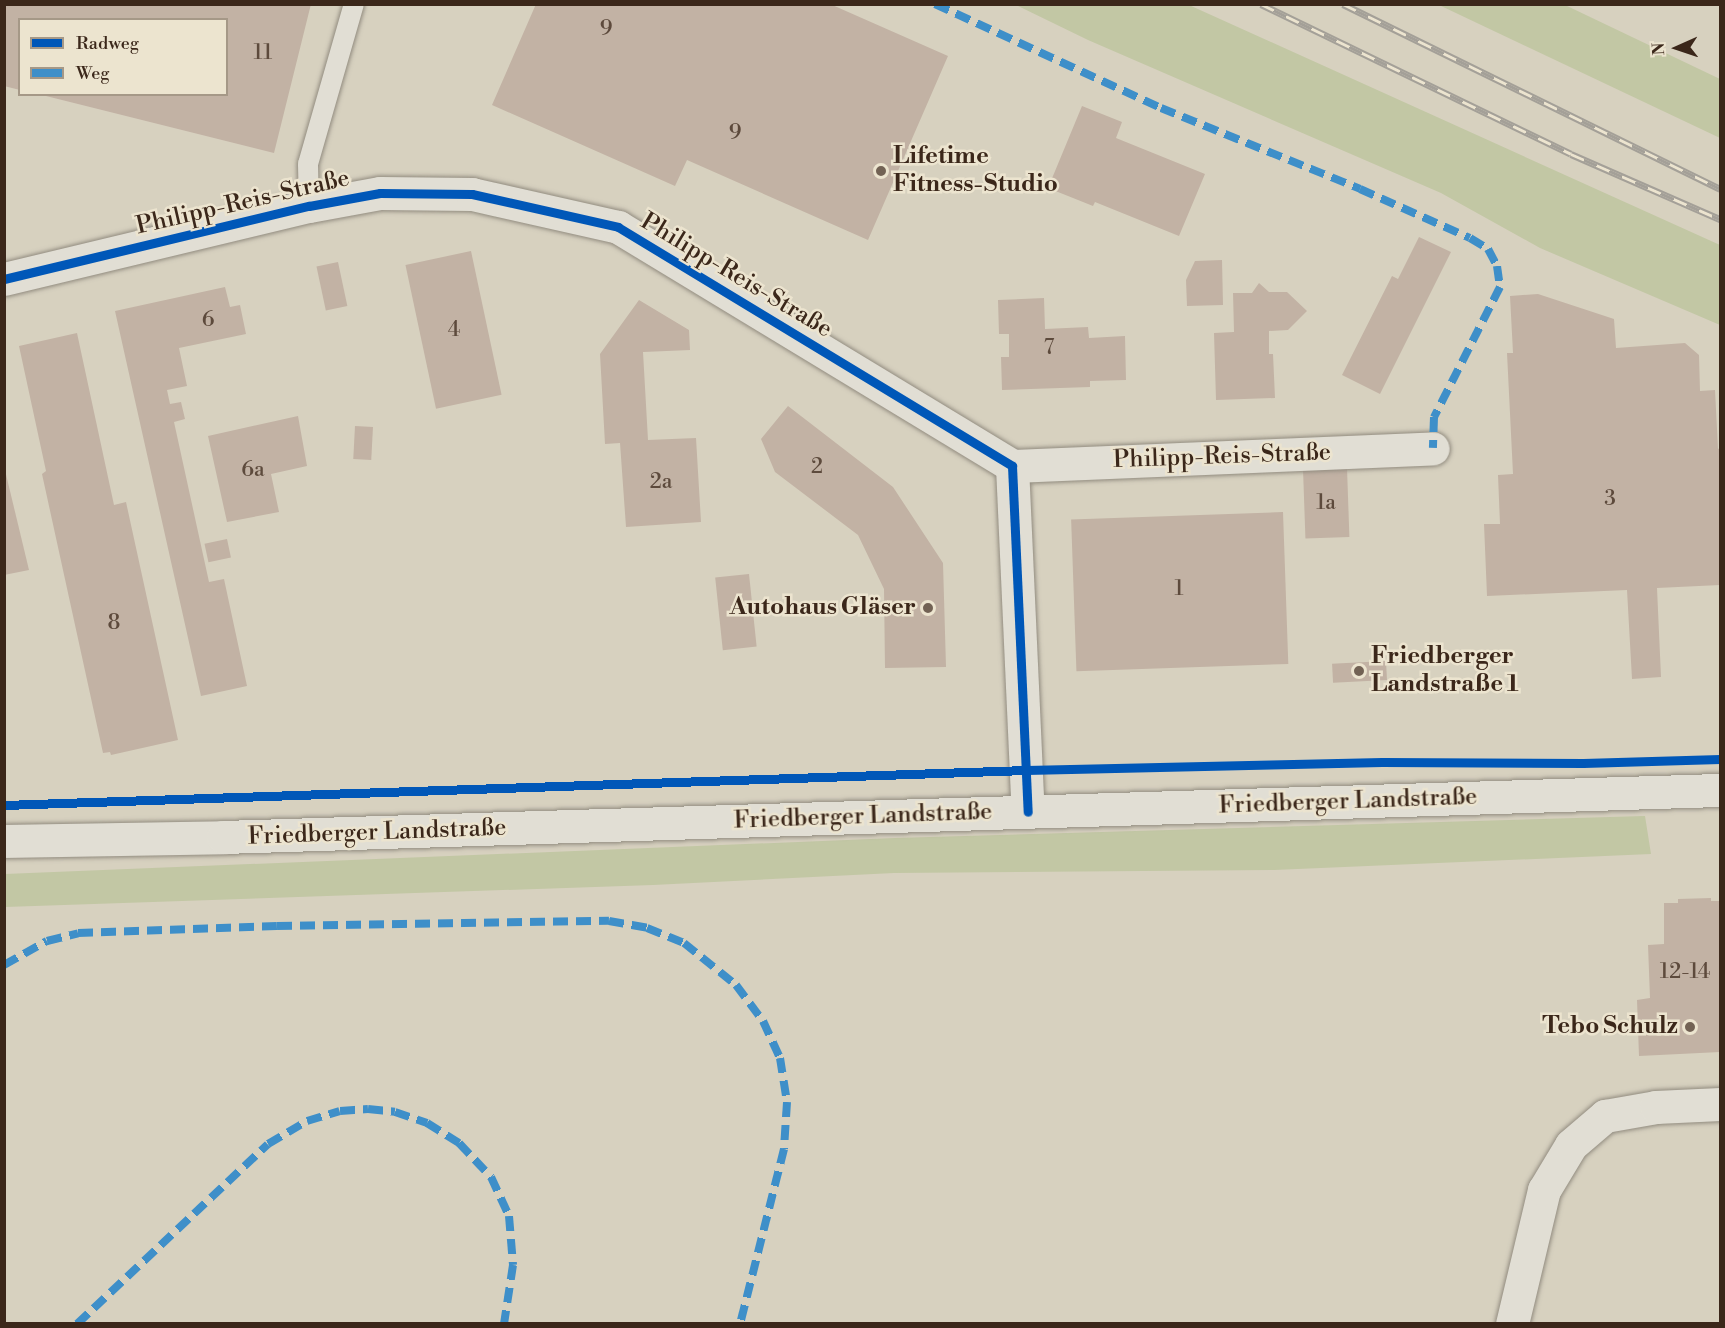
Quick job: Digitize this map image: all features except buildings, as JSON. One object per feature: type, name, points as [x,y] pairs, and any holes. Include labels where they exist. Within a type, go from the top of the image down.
[{"type":"street","name":"Philipp-Reis-Straße","points":[[4,279],[309,206],[380,193],[472,194],[618,227],[1012,466],[1433,448]]},
{"type":"street","points":[[1012,466],[1028,812]]},
{"type":"street","name":"Friedberger Landstraße","points":[[4,841],[223,837],[1720,790]]},
{"type":"street","points":[[1512,1323],[1544,1190],[1571,1145],[1605,1116],[1656,1107],[1720,1104]]},
{"type":"lane","points":[[309,206],[308,164],[354,4]]},
{"type":"green space","points":[[1016,5],[1189,5],[1720,245],[1720,325],[1540,248],[1441,193],[1088,40]]},
{"type":"green space","points":[[1439,5],[1565,5],[1720,79],[1720,138]]},
{"type":"green space","points":[[1645,816],[1651,854],[1274,870],[894,873],[653,885],[5,907],[5,874],[895,838]]},
{"type":"railway","points":[[1261,4],[1571,154],[1720,219]]},
{"type":"railway","points":[[1343,4],[1720,189]]},
{"type":"marked path","points":[[935,4],[1161,108],[1360,189],[1470,238],[1488,249],[1497,266],[1500,287],[1434,417],[1433,448]]},
{"type":"marked path","points":[[4,965],[47,941],[78,933],[277,926],[609,921],[647,928],[684,943],[736,985],[763,1021],[780,1058],[787,1102],[784,1149],[740,1324]]},
{"type":"marked path","points":[[77,1324],[268,1144],[307,1121],[340,1111],[368,1109],[395,1112],[427,1123],[459,1143],[491,1177],[509,1216],[513,1265],[504,1324]]},
{"type":"cycle path","points":[[4,279],[309,206],[380,193],[472,194],[618,227],[1012,466],[1028,812]]},
{"type":"cycle path","points":[[4,805],[1026,770],[1382,762],[1583,763],[1720,759]]},
{"type":"place","name":"Lifetime Fitness-Studio","points":[[881,171]]},
{"type":"place","name":"Autohaus Gläser","points":[[928,608]]},
{"type":"place","name":"Friedberger Landstraße 1","points":[[1359,671]]},
{"type":"place","name":"Tebo Schulz","points":[[1690,1027]]}]
